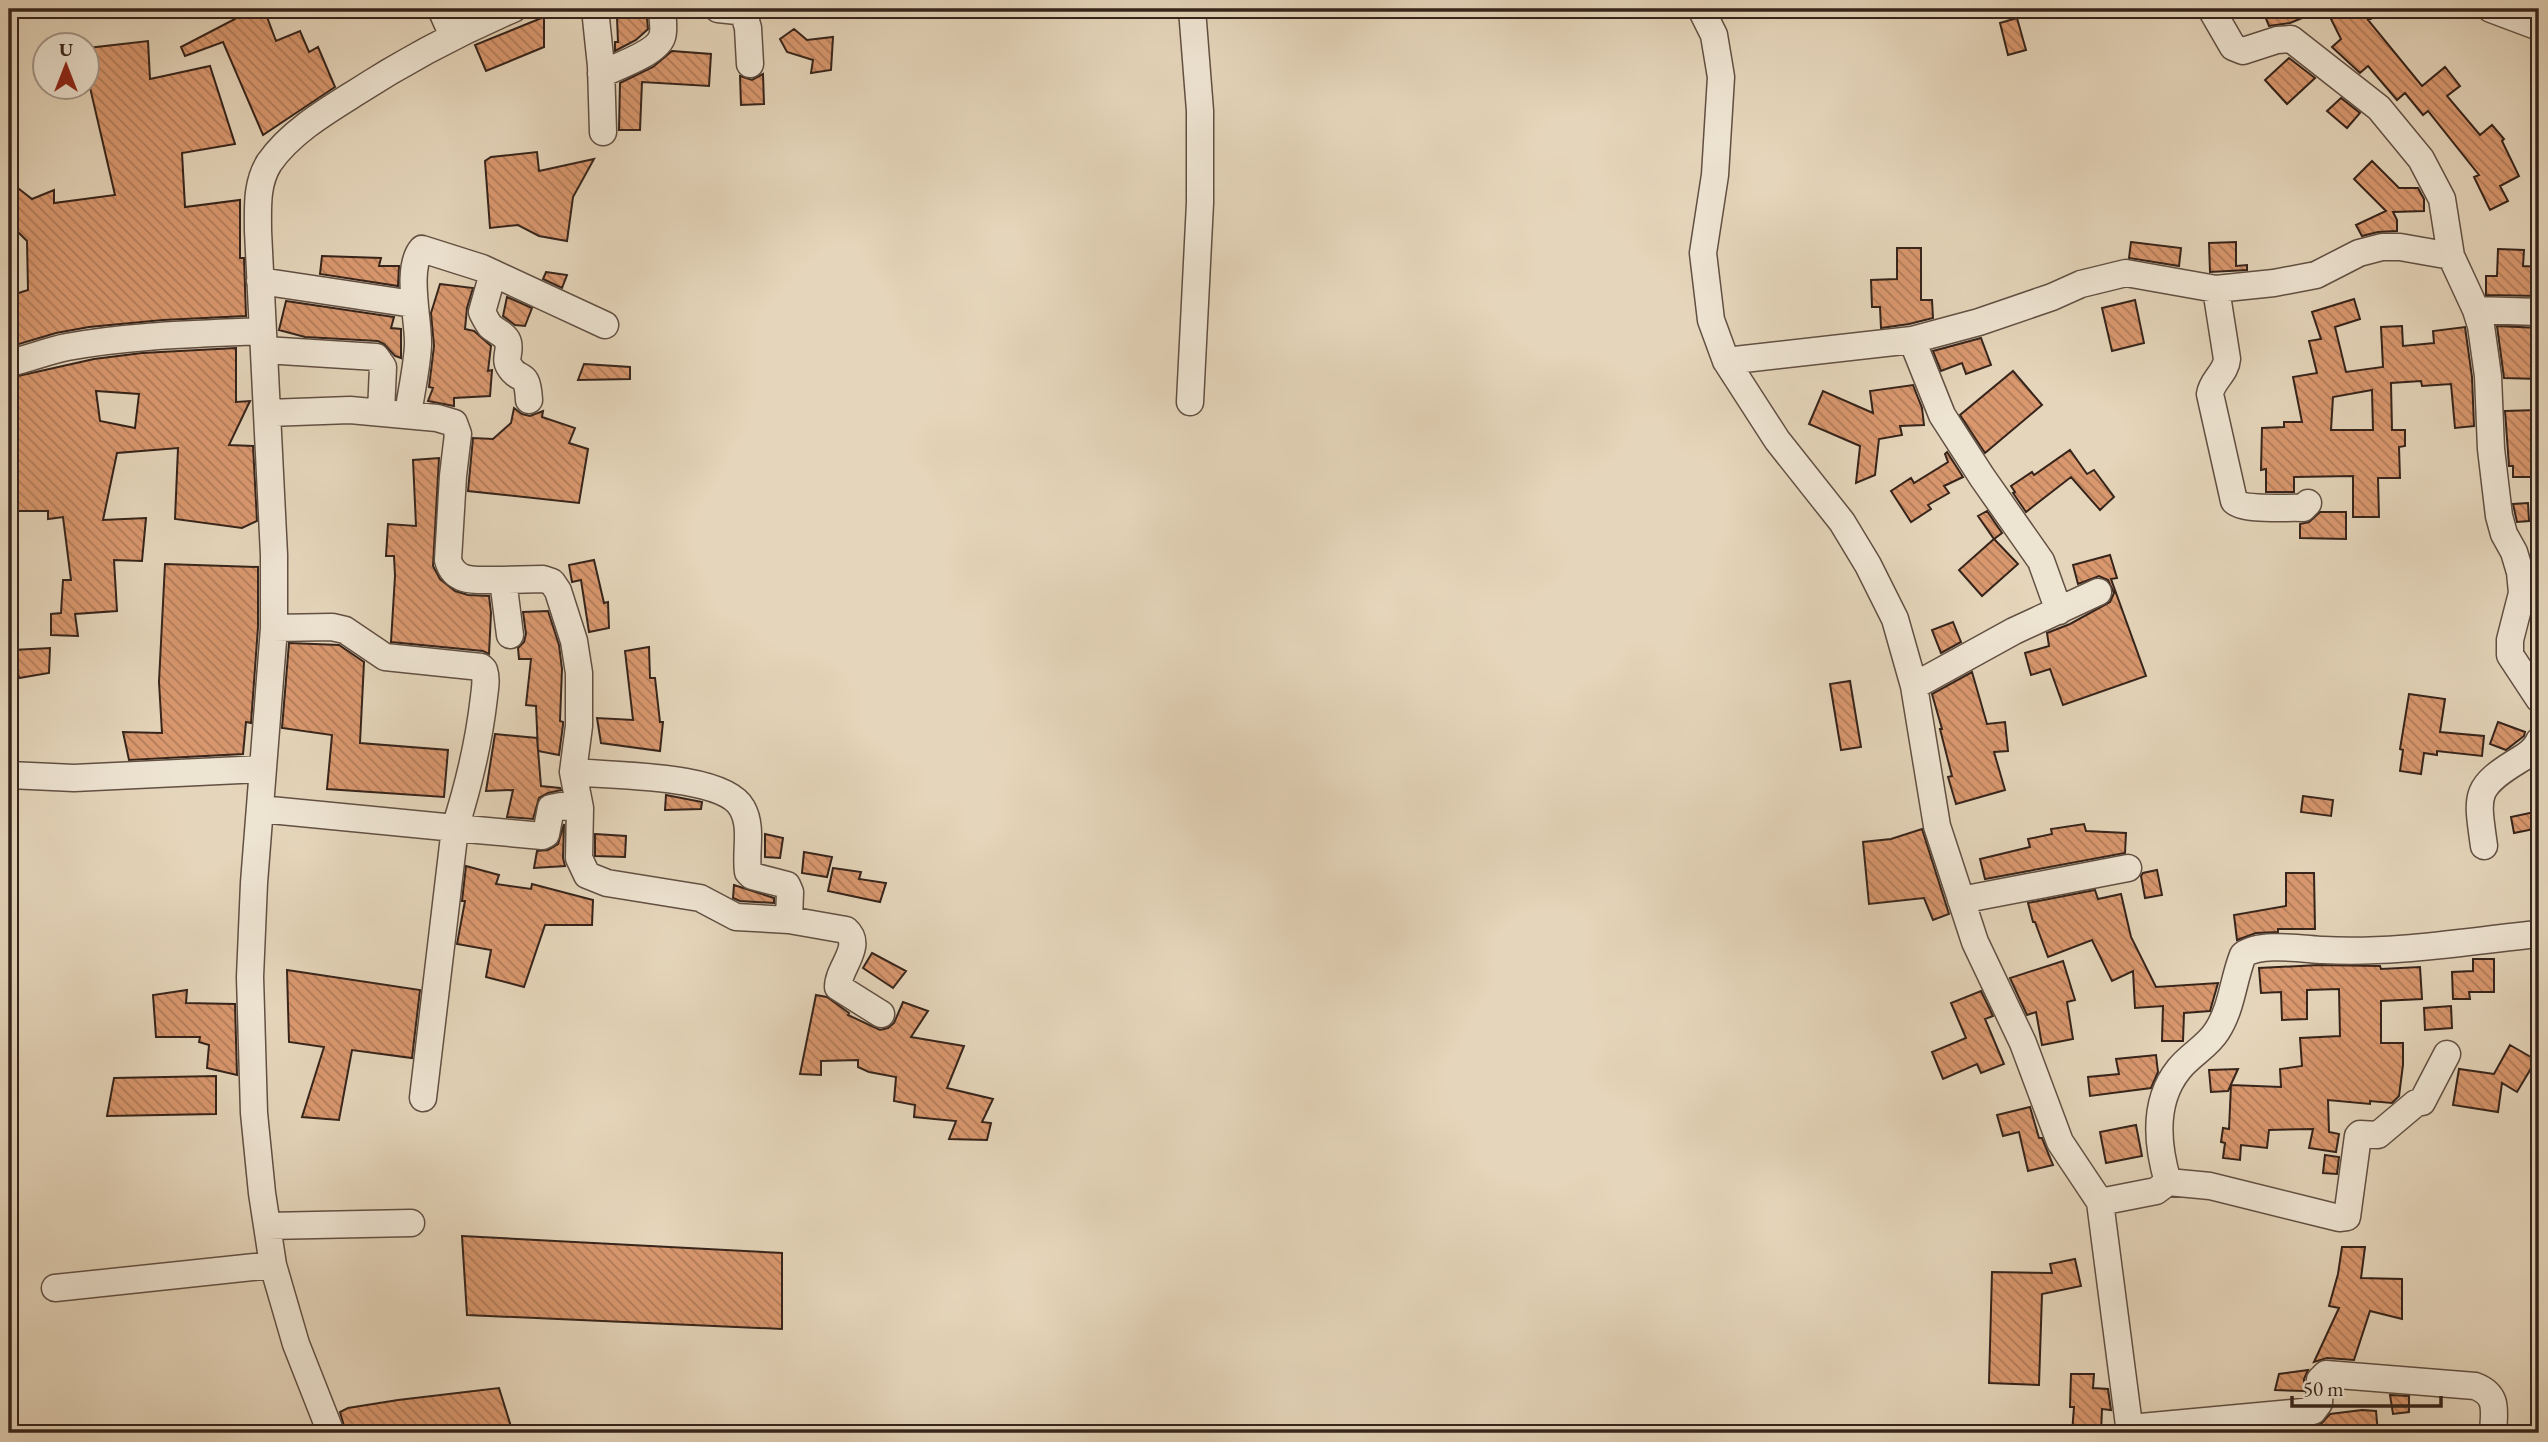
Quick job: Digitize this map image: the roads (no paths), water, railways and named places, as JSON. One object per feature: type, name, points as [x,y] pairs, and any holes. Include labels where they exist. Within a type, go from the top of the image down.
[{"type":"street","points":[[441,9],[453,36]]},
{"type":"street","points":[[331,1433],[296,1344],[273,1265],[254,1113],[250,977],[274,628],[274,555],[260,281],[260,183],[268,164],[291,139],[335,105],[453,36],[513,9]]},
{"type":"street","points":[[595,9],[603,132]]},
{"type":"street","points":[[601,74],[657,45],[663,34],[662,9]]},
{"type":"street","points":[[718,9],[744,14],[748,28],[750,64]]},
{"type":"street","points":[[1189,402],[1200,203],[1200,111],[1192,9]]},
{"type":"street","points":[[1701,9],[1714,35],[1721,77],[1715,175],[1703,253],[1711,320],[1726,361],[1777,440],[1842,522],[1868,565],[1895,619],[1914,686],[1937,826],[1975,942],[2023,1043],[2060,1142],[2100,1202],[2130,1430],[2313,1411],[2319,1403],[2320,1380],[2326,1374],[2474,1386],[2485,1390],[2491,1397],[2495,1407],[2493,1433]]},
{"type":"street","points":[[2211,9],[2233,47],[2238,50],[2243,51],[2284,38],[2291,39],[2379,108],[2421,159],[2442,199],[2451,256],[2481,326],[2488,376],[2491,449],[2499,516],[2520,572],[2522,593],[2510,640],[2510,655],[2539,699]]},
{"type":"street","points":[[2491,9],[2539,27]]},
{"type":"street","points":[[1726,361],[1912,340],[1979,322],[2081,284],[2126,273],[2216,289],[2316,275],[2359,253],[2382,247],[2400,247],[2451,256]]},
{"type":"street","points":[[408,415],[418,348],[418,320],[413,304],[417,256],[422,250],[427,249],[494,273],[605,325]]},
{"type":"street","points":[[494,273],[482,312],[490,326],[505,336],[509,343],[506,362],[510,369],[523,377],[528,384],[529,400]]},
{"type":"street","points":[[260,281],[413,304]]},
{"type":"street","points":[[2216,289],[2227,366],[2211,385],[2210,394],[2234,500],[2242,506],[2303,508],[2308,503]]},
{"type":"street","points":[[2476,310],[2539,312]]},
{"type":"street","points":[[9,363],[65,348],[166,335],[264,341],[376,357],[383,368],[381,413]]},
{"type":"street","points":[[1912,340],[1942,415],[2041,561],[2059,611]]},
{"type":"street","points":[[268,413],[349,410],[452,421],[457,427],[448,560],[451,571],[462,578],[549,580],[555,584],[558,591],[574,641],[579,673],[579,726],[573,772],[580,808],[581,867],[592,878],[607,883],[700,898],[736,917],[789,920],[846,930],[853,945],[838,978],[838,987],[881,1014]]},
{"type":"street","points":[[503,580],[510,635]]},
{"type":"street","points":[[1914,686],[2014,631],[2098,592]]},
{"type":"street","points":[[274,628],[317,626],[345,630],[385,657],[430,660],[481,667],[484,670],[480,733],[455,828],[423,1098]]},
{"type":"street","points":[[2484,846],[2479,807],[2484,785],[2493,776],[2528,755],[2539,741]]},
{"type":"street","points":[[9,775],[74,778],[263,769]]},
{"type":"street","points":[[573,772],[701,783],[732,795],[745,814],[748,872],[752,876],[781,882],[789,887],[789,920]]},
{"type":"street","points":[[260,810],[542,836],[546,834],[551,808],[580,808]]},
{"type":"street","points":[[1961,900],[2128,868]]},
{"type":"street","points":[[2168,1182],[2161,1157],[2161,1109],[2167,1087],[2180,1068],[2215,1034],[2227,1014],[2243,955],[2250,950],[2416,948],[2539,934]]},
{"type":"street","points":[[2100,1202],[2156,1191],[2168,1182],[2210,1186],[2339,1218],[2347,1217],[2358,1136],[2378,1135],[2416,1103],[2422,1102],[2447,1054]]},
{"type":"street","points":[[267,1226],[411,1223]]},
{"type":"street","points":[[55,1288],[273,1265]]}]
